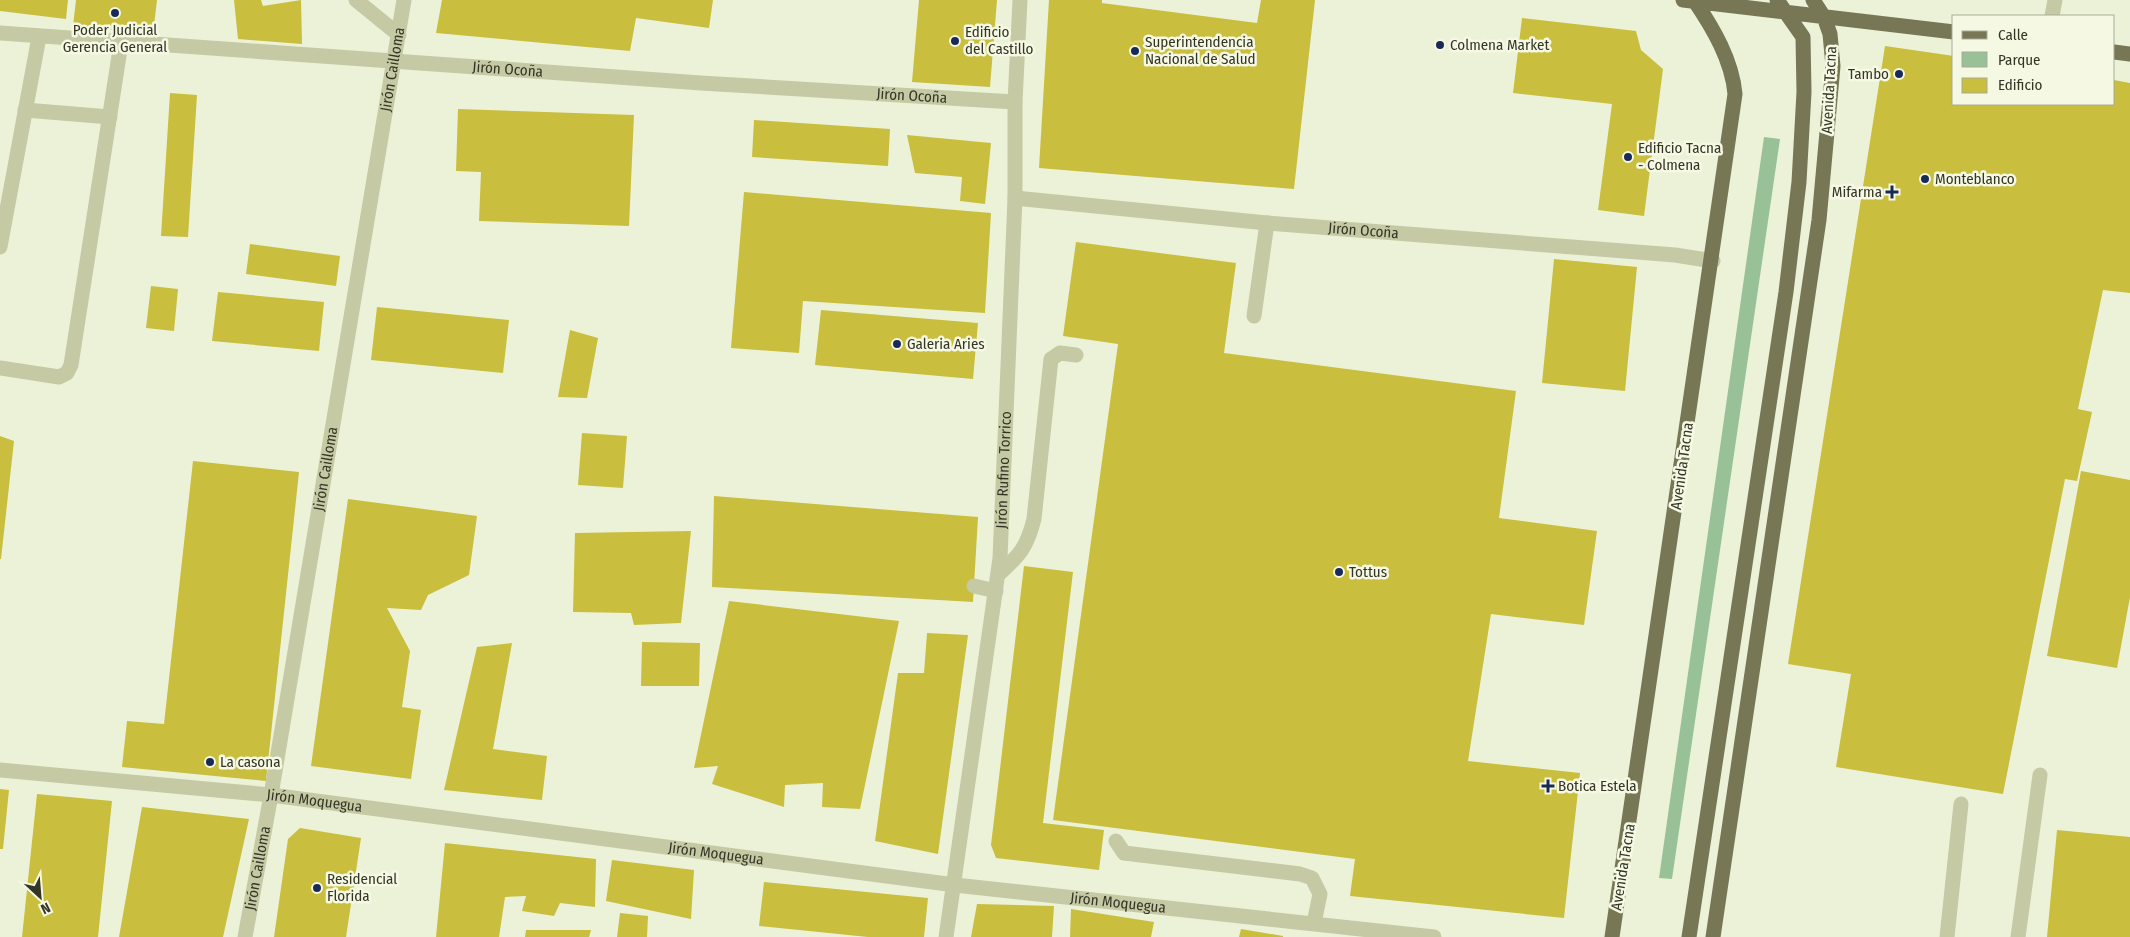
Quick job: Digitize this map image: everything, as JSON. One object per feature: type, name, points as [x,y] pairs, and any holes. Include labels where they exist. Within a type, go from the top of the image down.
[{"type":"main road","name":"Avenida Tacna","points":[[1689,937],[1786,292],[1799,182],[1804,92],[1803,37],[1777,0]]},
{"type":"main road","name":"Avenida Tacna","points":[[1713,937],[1819,220],[1833,66],[1832,41],[1824,17],[1813,0]]},
{"type":"main road","name":"Avenida Tacna","points":[[1612,937],[1735,94],[1734,80],[1727,58],[1691,1]]},
{"type":"main road","points":[[1691,1],[1788,14],[1952,32]]},
{"type":"main road","points":[[2115,52],[2130,54]]},
{"type":"street","points":[[356,0],[399,35]]},
{"type":"street","name":"Jirón Cailloma","points":[[245,937],[271,795],[404,0]]},
{"type":"street","name":"Jirón Rufino Torrico","points":[[946,937],[955,885],[998,574],[1015,198],[1015,102],[1020,0]]},
{"type":"street","points":[[2052,15],[2055,0]]},
{"type":"street","name":"Jirón Ocoña","points":[[0,33],[121,43],[1015,102]]},
{"type":"street","points":[[0,247],[38,37]]},
{"type":"street","points":[[0,368],[59,377],[67,373],[71,365],[121,43]]},
{"type":"street","points":[[25,110],[110,117]]},
{"type":"street","name":"Jirón Ocoña","points":[[1015,198],[1266,223],[1712,260]]},
{"type":"street","points":[[1254,316],[1266,223]]},
{"type":"street","points":[[998,574],[1021,553],[1029,539],[1034,519],[1052,359],[1060,353],[1076,355]]},
{"type":"street","points":[[974,586],[996,590]]},
{"type":"street","name":"Jirón Moquegua","points":[[0,770],[271,795],[955,885],[1314,923],[1369,933],[1434,937]]},
{"type":"street","points":[[2018,937],[2040,775]]},
{"type":"street","points":[[1947,937],[1961,804]]},
{"type":"street","points":[[1116,842],[1124,852],[1300,874],[1312,878],[1320,894],[1314,923]]},
{"type":"green space","points":[[1764,137],[1780,139],[1672,879],[1659,878]]},
{"type":"building","points":[[0,0],[68,0],[66,19],[0,11]]},
{"type":"building","name":"Poder Judicial Gerencia General","points":[[76,0],[157,0],[153,34],[73,26]]},
{"type":"building","points":[[234,0],[261,0],[263,6],[301,0],[302,44],[238,39]]},
{"type":"building","points":[[442,0],[713,0],[709,28],[636,18],[630,51],[436,33]]},
{"type":"building","name":"Edificio del Castillo","points":[[919,0],[997,0],[990,87],[912,82]]},
{"type":"building","points":[[1049,0],[1102,0],[1102,3],[1257,23],[1261,0],[1315,0],[1294,189],[1039,168]]},
{"type":"building","name":"Edificio Tacna - Colmena","points":[[1522,18],[1636,31],[1641,50],[1663,69],[1644,216],[1598,210],[1612,104],[1513,93]]},
{"type":"building","points":[[1885,46],[1952,56],[1952,105],[2115,105],[2115,80],[2130,83],[2130,293],[2103,290],[2078,409],[2092,412],[2077,481],[2065,479],[2003,794],[1836,767],[1851,674],[1788,664]]},
{"type":"building","points":[[170,93],[197,95],[188,237],[161,236]]},
{"type":"building","points":[[458,109],[634,115],[629,226],[479,221],[481,172],[456,171]]},
{"type":"building","points":[[754,120],[890,129],[888,166],[752,157]]},
{"type":"building","points":[[907,135],[991,143],[985,204],[960,201],[962,177],[915,173]]},
{"type":"building","points":[[744,192],[991,213],[985,313],[803,301],[799,353],[731,348]]},
{"type":"building","name":"Tottus","points":[[1076,242],[1236,263],[1224,353],[1516,391],[1499,518],[1597,531],[1584,625],[1491,614],[1468,761],[1580,773],[1564,918],[1350,896],[1355,859],[1053,820],[1118,344],[1063,336]]},
{"type":"building","points":[[250,244],[340,256],[336,286],[246,274]]},
{"type":"building","points":[[1554,259],[1637,267],[1625,391],[1542,383]]},
{"type":"building","points":[[151,286],[178,289],[174,331],[146,328]]},
{"type":"building","points":[[218,292],[324,302],[319,351],[212,341]]},
{"type":"building","points":[[377,307],[509,320],[503,373],[371,360]]},
{"type":"building","name":"Galeria Aries","points":[[821,310],[978,323],[973,379],[815,365]]},
{"type":"building","points":[[570,330],[598,338],[587,398],[558,397]]},
{"type":"building","points":[[582,433],[627,436],[623,488],[578,485]]},
{"type":"building","points":[[0,436],[14,441],[1,559],[0,559]]},
{"type":"building","points":[[193,461],[299,472],[266,781],[122,767],[127,721],[164,724]]},
{"type":"building","points":[[2081,471],[2130,480],[2130,597],[2117,668],[2047,656]]},
{"type":"building","points":[[714,496],[978,517],[973,602],[712,587]]},
{"type":"building","points":[[348,499],[477,516],[469,575],[428,595],[421,610],[387,608],[410,651],[402,707],[421,710],[411,779],[311,766]]},
{"type":"building","points":[[691,531],[681,623],[634,625],[631,613],[573,612],[575,533]]},
{"type":"building","points":[[1024,566],[1073,572],[1043,823],[1104,830],[1099,870],[996,858],[991,845]]},
{"type":"building","points":[[729,601],[899,621],[860,809],[822,807],[823,783],[785,785],[784,807],[712,784],[718,766],[694,768]]},
{"type":"building","points":[[927,633],[968,635],[938,854],[875,841],[898,673],[924,673]]},
{"type":"building","points":[[642,642],[700,643],[699,686],[641,686]]},
{"type":"building","points":[[512,643],[493,749],[547,756],[542,800],[444,790],[477,647]]},
{"type":"building","points":[[0,789],[9,790],[3,849],[0,849]]},
{"type":"building","points":[[37,794],[112,801],[98,937],[22,937]]},
{"type":"building","points":[[142,807],[249,819],[223,937],[119,937]]},
{"type":"building","name":"Residencial Florida","points":[[300,828],[361,838],[346,937],[274,937],[288,839]]},
{"type":"building","points":[[2057,830],[2130,837],[2130,937],[2047,937]]},
{"type":"building","points":[[445,843],[596,859],[595,907],[560,903],[554,916],[522,911],[526,896],[505,897],[499,937],[436,937]]},
{"type":"building","points":[[612,860],[694,870],[691,919],[606,901]]},
{"type":"building","points":[[764,882],[928,898],[924,937],[868,937],[759,926]]},
{"type":"building","points":[[977,904],[1054,906],[1052,937],[971,937]]},
{"type":"building","points":[[1071,909],[1154,922],[1151,937],[1070,937]]},
{"type":"building","points":[[620,913],[648,916],[647,937],[617,937]]},
{"type":"building","points":[[1241,929],[1283,936],[1283,937],[1239,937]]},
{"type":"building","points":[[526,930],[591,930],[589,937],[525,937]]},
{"type":"place","name":"Poder Judicial Gerencia General","points":[[115,13]]},
{"type":"place","name":"Edificio del Castillo","points":[[955,41]]},
{"type":"place","name":"Colmena Market","points":[[1440,45]]},
{"type":"place","name":"Superintendencia Nacional de Salud","points":[[1135,51]]},
{"type":"place","name":"Tambo","points":[[1899,74]]},
{"type":"place","name":"Edificio Tacna - Colmena","points":[[1628,157]]},
{"type":"place","name":"Monteblanco","points":[[1925,179]]},
{"type":"place","name":"Mifarma","points":[[1892,192]]},
{"type":"place","name":"Galeria Aries","points":[[897,344]]},
{"type":"place","name":"Tottus","points":[[1339,572]]},
{"type":"place","name":"La casona","points":[[210,762]]},
{"type":"place","name":"Botica Estela","points":[[1548,786]]},
{"type":"place","name":"Residencial Florida","points":[[317,888]]}]
